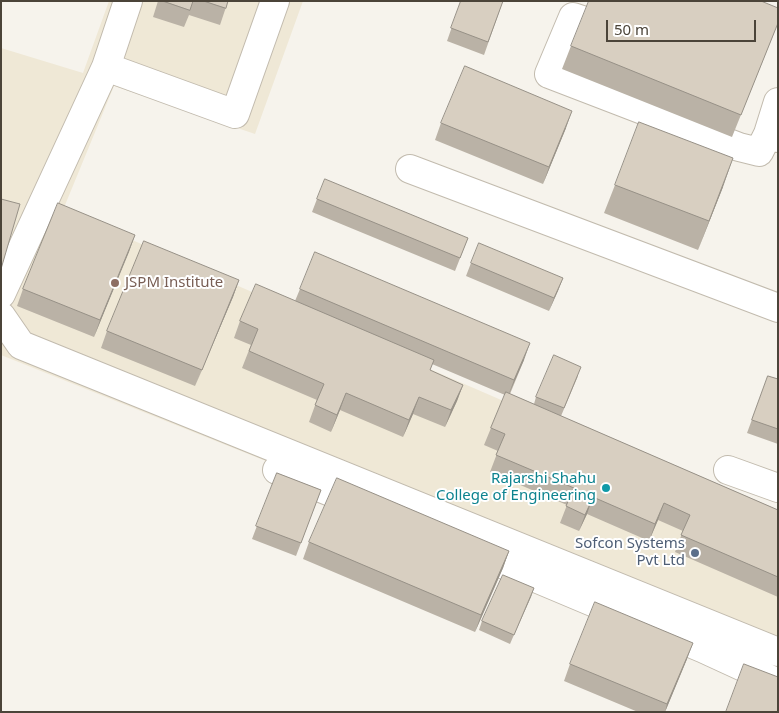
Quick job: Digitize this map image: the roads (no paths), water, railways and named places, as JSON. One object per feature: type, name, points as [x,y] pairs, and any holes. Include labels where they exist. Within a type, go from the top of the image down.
[{"type":"street","points":[[1,294],[106,66],[128,1]]},
{"type":"street","points":[[106,66],[236,114],[275,1]]},
{"type":"street","points":[[582,20],[574,17],[549,74],[739,147],[759,152],[773,136],[778,102]]},
{"type":"street","points":[[410,168],[778,308]]},
{"type":"street","points":[[1,316],[21,345],[778,652]]},
{"type":"street","points":[[277,470],[675,637],[778,683]]},
{"type":"street","points":[[728,470],[778,488]]},
{"type":"place","name":"JSPM Institute","points":[[115,283]]},
{"type":"place","name":"Rajarshi Shahu College of Engineering","points":[[606,488]]},
{"type":"place","name":"Sofcon Systems Pvt Ltd","points":[[695,553]]}]
